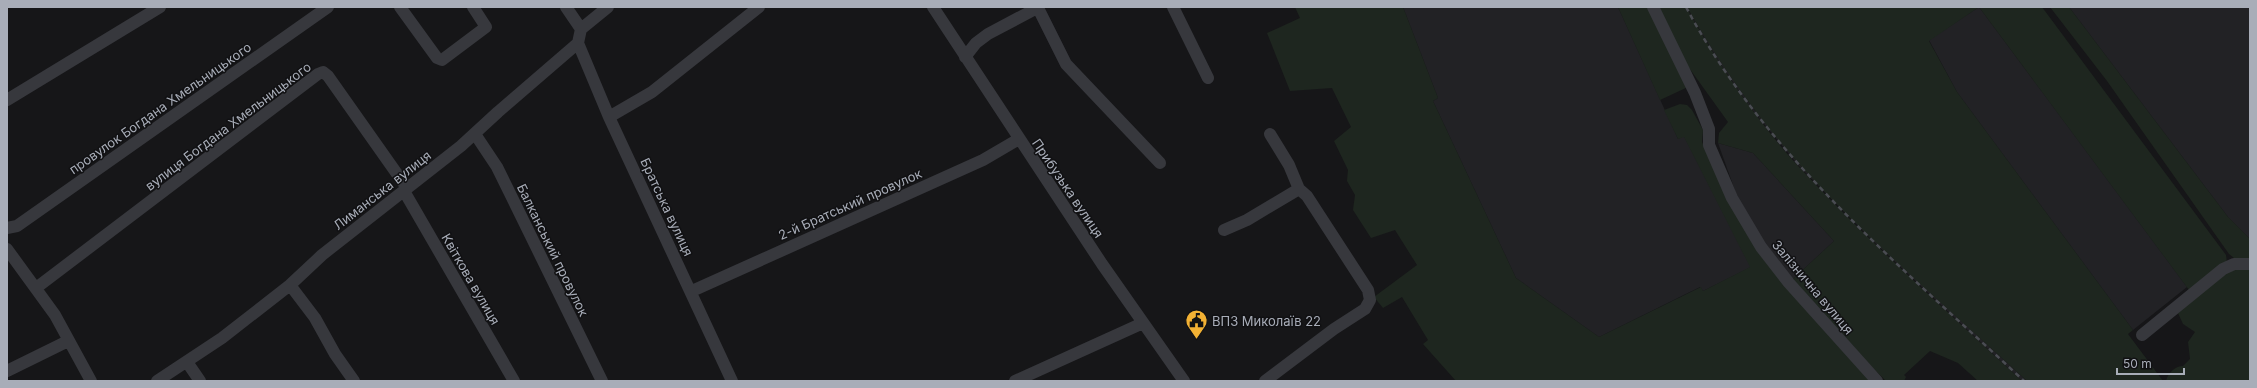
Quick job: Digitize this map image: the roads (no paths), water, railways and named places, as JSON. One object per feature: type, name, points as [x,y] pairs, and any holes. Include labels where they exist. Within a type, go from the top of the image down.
[{"type":"street","points":[[7,100],[160,7]]},
{"type":"street","name":"провулок Богдана Хмельницького","points":[[7,228],[17,226],[328,7]]},
{"type":"street","points":[[400,7],[437,58],[442,60],[486,27],[473,7]]},
{"type":"street","points":[[566,7],[581,29]]},
{"type":"street","points":[[578,43],[581,29],[608,7]]},
{"type":"street","points":[[609,117],[652,92],[759,7]]},
{"type":"street","name":"Прибузька вулиця","points":[[932,7],[1019,139],[1143,323],[1184,381]]},
{"type":"street","points":[[966,57],[976,43],[988,34],[1039,7],[1066,64],[1160,163]]},
{"type":"street","points":[[1173,7],[1208,78]]},
{"type":"street","name":"Залізнична вулиця","points":[[1653,7],[1695,93],[1709,129],[1709,145],[1729,192],[1757,241],[1789,283],[1877,381]]},
{"type":"street","name":"Братська вулиця","points":[[578,43],[609,117],[692,291],[732,381]]},
{"type":"street","name":"Лиманська вулиця","points":[[157,381],[186,362],[290,285],[322,255],[370,220],[405,189],[475,134],[578,43]]},
{"type":"street","name":"вулиця Богдана Хмельницького","points":[[36,288],[318,74],[323,72],[328,76],[405,189]]},
{"type":"street","name":"Балканський провулок","points":[[475,134],[496,167],[602,381]]},
{"type":"street","points":[[1265,381],[1328,334],[1365,309],[1370,300],[1368,290],[1307,196],[1299,189],[1289,165],[1270,134]]},
{"type":"street","name":"2-й Братський провулок","points":[[692,291],[983,160],[1019,139]]},
{"type":"street","name":"Квіткова вулиця","points":[[405,189],[514,381]]},
{"type":"street","points":[[1224,230],[1247,220],[1299,189]]},
{"type":"street","points":[[7,249],[55,315],[91,381]]},
{"type":"street","points":[[2142,335],[2223,269],[2234,264],[2250,264]]},
{"type":"street","points":[[290,285],[315,318],[335,354],[354,381]]},
{"type":"street","points":[[1015,381],[1143,323]]},
{"type":"street","points":[[7,371],[68,341]]},
{"type":"street","points":[[186,362],[200,381]]},
{"type":"railway","points":[[1686,7],[1718,61],[1755,113],[1796,161],[1839,208],[1931,296],[2024,381]]},
{"type":"place","name":"ВПЗ Миколаїв 22","points":[[1196,340]]}]
